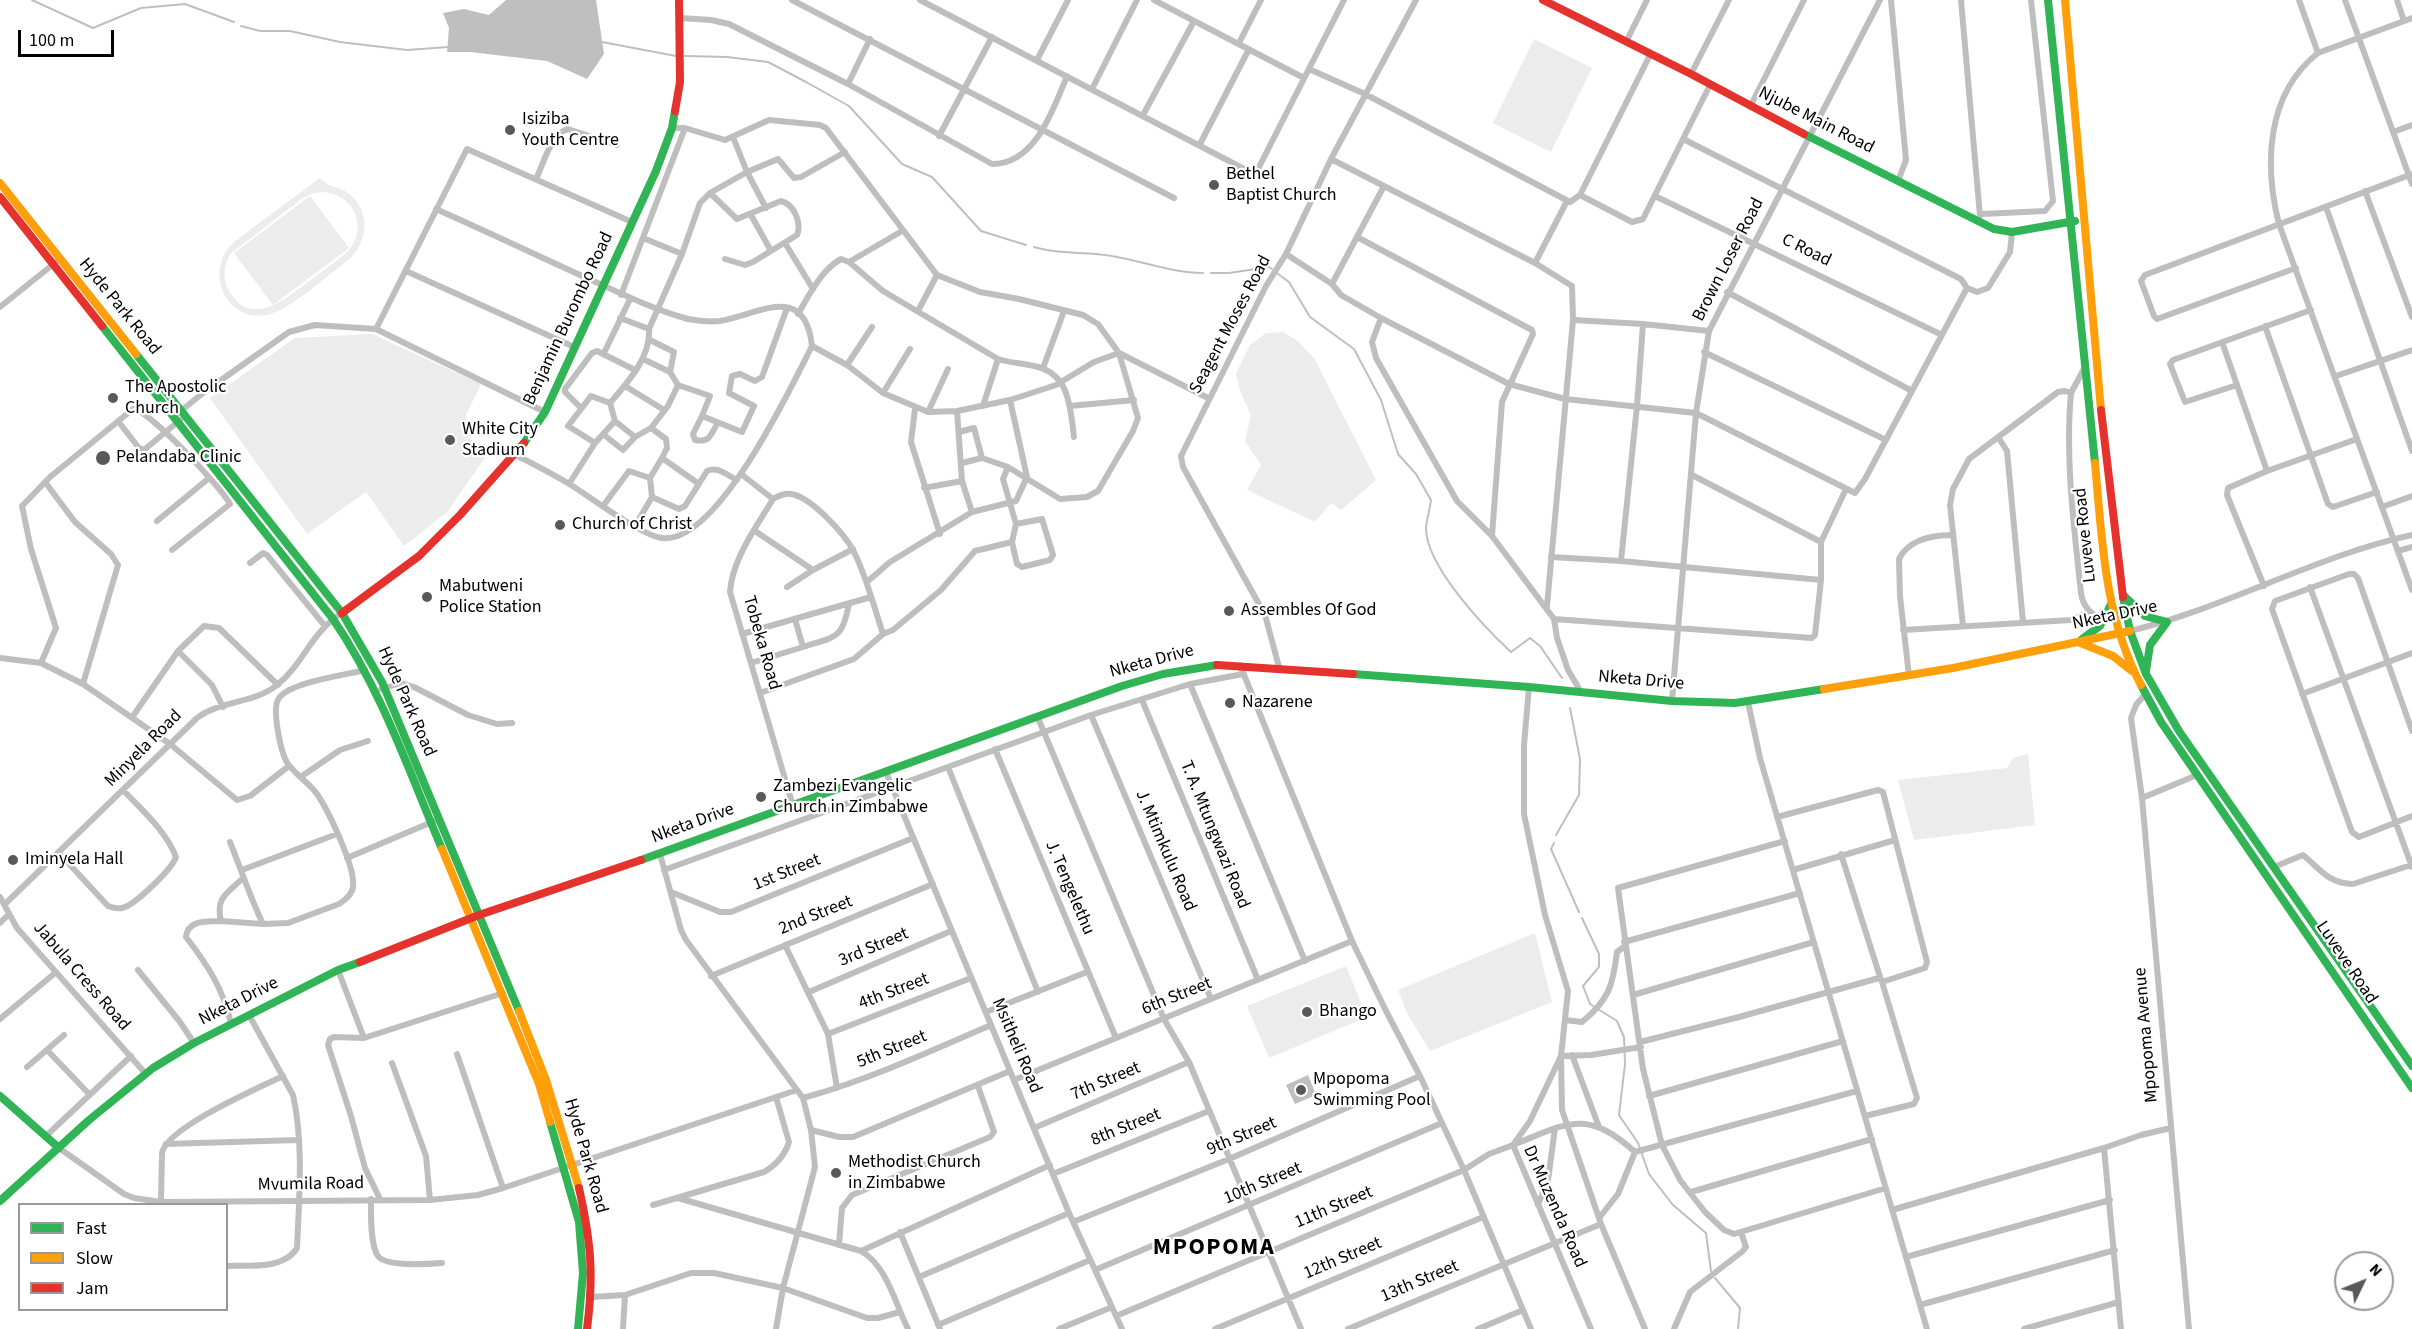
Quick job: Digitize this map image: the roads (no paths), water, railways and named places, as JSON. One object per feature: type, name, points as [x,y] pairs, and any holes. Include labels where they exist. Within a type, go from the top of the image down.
[{"type":"street","name":"Benjamin Burombo Road","points":[[342,613],[419,556],[460,515],[532,434],[545,412],[656,171],[672,128],[680,82],[679,0]]},
{"type":"street","points":[[792,0],[1174,198]]},
{"type":"street","points":[[920,0],[1250,172],[1254,172],[1344,0]]},
{"type":"street","points":[[1037,60],[1068,0]]},
{"type":"street","points":[[1092,88],[1137,0]]},
{"type":"street","points":[[1154,0],[1304,78]]},
{"type":"street","points":[[1168,8],[1172,0]]},
{"type":"street","points":[[1239,43],[1262,0]]},
{"type":"street","name":"Seagent Moses Road","points":[[1279,667],[1265,615],[1180,461],[1181,456],[1266,286],[1286,254],[1331,159],[1416,0]]},
{"type":"street","name":"Njube Main Road","points":[[1544,0],[1809,137],[1898,181],[1979,217],[1994,229],[2012,232],[2084,219]]},
{"type":"street","points":[[1626,42],[1647,0]]},
{"type":"street","points":[[1691,74],[1729,0]]},
{"type":"street","points":[[1750,107],[1804,0]]},
{"type":"street","name":"Brown Loser Road","points":[[1672,701],[1696,413],[1708,331],[1727,292],[1756,243],[1880,0]]},
{"type":"street","points":[[1891,0],[1906,160],[1898,181]]},
{"type":"street","points":[[1961,0],[1979,217],[2045,211],[2053,201],[2031,0]]},
{"type":"street","name":"Luveve Road","points":[[2049,0],[2104,555],[2118,634],[2145,694],[2197,775],[2412,1088]]},
{"type":"street","name":"Luveve Road","points":[[2065,0],[2104,452],[2122,594],[2130,631],[2146,674],[2179,731],[2412,1066]]},
{"type":"street","points":[[2299,0],[2318,53]]},
{"type":"street","points":[[2345,0],[2412,184]]},
{"type":"street","points":[[2397,0],[2404,21]]},
{"type":"street","points":[[680,18],[729,24],[848,84],[992,164],[998,164],[1024,150],[1043,130],[1067,76]]},
{"type":"street","points":[[2412,18],[2318,53],[2296,76],[2273,127],[2271,173],[2279,224],[2412,590]]},
{"type":"street","points":[[1143,115],[1194,21]]},
{"type":"street","points":[[939,136],[992,37]]},
{"type":"street","points":[[848,84],[870,39]]},
{"type":"street","points":[[1200,144],[1249,49]]},
{"type":"street","points":[[1309,69],[1365,94],[1566,201],[1575,200],[1580,195],[1650,55]]},
{"type":"street","points":[[1580,195],[1632,222],[1643,219],[1710,85]]},
{"type":"street","points":[[672,128],[684,128],[720,140],[734,137],[769,120],[820,125],[832,133],[902,231],[937,275],[980,292],[1019,298],[1083,315],[1098,324],[1119,353],[1134,400],[1137,422],[1098,491],[1088,497],[1060,499],[1008,467],[982,458],[962,463]]},
{"type":"street","points":[[2393,132],[2412,125]]},
{"type":"street","points":[[621,294],[684,128]]},
{"type":"street","points":[[536,179],[555,139],[563,130],[568,129],[618,145]]},
{"type":"street","points":[[734,137],[747,172],[766,207]]},
{"type":"street","points":[[1683,139],[1961,279],[1967,288],[1977,292],[1988,288],[2010,252],[2012,232]]},
{"type":"street","points":[[376,329],[467,149],[632,222]]},
{"type":"street","points":[[610,403],[625,386],[643,359],[650,340],[649,329],[682,254],[700,204],[710,193],[747,172],[778,159],[794,178],[801,177],[844,152]]},
{"type":"street","points":[[1331,159],[1535,262],[1572,286],[1573,320],[1547,607]]},
{"type":"street","points":[[2296,268],[2157,319],[2141,281],[2145,275],[2410,174]]},
{"type":"street","name":"Hyde Park Road","points":[[0,183],[175,420],[333,619],[365,670],[435,820]]},
{"type":"street","points":[[1332,284],[1384,186]]},
{"type":"street","points":[[2366,191],[2412,317]]},
{"type":"street","points":[[710,193],[737,219],[784,201],[799,220],[799,231],[785,243],[745,265],[725,259]]},
{"type":"street","name":"C Road","points":[[1655,196],[1942,334]]},
{"type":"street","name":"Hyde Park Road","points":[[0,197],[183,414],[342,613],[384,687],[539,1084],[565,1169],[579,1222],[582,1248],[581,1305],[578,1329]]},
{"type":"street","points":[[1535,262],[1566,201]]},
{"type":"street","points":[[2326,207],[2412,451]]},
{"type":"street","points":[[436,209],[630,299],[689,319],[718,321],[761,308],[787,308],[805,318],[810,329],[812,346],[741,474],[715,510],[681,535],[660,538],[635,526],[569,484],[514,454]]},
{"type":"street","points":[[752,214],[771,251]]},
{"type":"street","points":[[849,262],[902,231]]},
{"type":"street","points":[[1357,237],[1530,327],[1533,334],[1502,402],[1492,536]]},
{"type":"street","points":[[643,238],[682,254]]},
{"type":"street","points":[[785,243],[813,289]]},
{"type":"street","points":[[1286,254],[1332,284],[1341,295],[1509,384],[1565,399],[1696,413],[1855,493],[1967,288]]},
{"type":"street","points":[[798,314],[813,289],[834,263],[841,259],[849,262],[883,291],[998,359],[1053,372],[1062,383],[1070,406],[1074,437]]},
{"type":"street","points":[[2,303],[57,262]]},
{"type":"street","points":[[406,271],[574,347]]},
{"type":"street","points":[[918,311],[937,275]]},
{"type":"street","points":[[1727,292],[1912,391]]},
{"type":"street","points":[[604,352],[630,299]]},
{"type":"street","points":[[702,416],[740,432],[744,430],[754,406],[729,393],[732,375],[740,374],[755,381],[762,377],[787,308]]},
{"type":"street","points":[[2237,385],[2185,402],[2170,367],[2173,360],[2311,310]]},
{"type":"street","points":[[1043,368],[1064,311]]},
{"type":"street","points":[[620,318],[649,329]]},
{"type":"street","points":[[1381,318],[1372,342],[1376,358],[1457,501],[1492,536],[1547,607],[1554,619],[1557,638],[1569,670],[1581,692]]},
{"type":"street","points":[[1573,320],[1708,331]]},
{"type":"street","points":[[1621,561],[1643,324]]},
{"type":"street","points":[[118,422],[139,448],[144,450],[166,433],[175,420],[289,332],[315,325],[376,329],[545,412]]},
{"type":"street","points":[[2265,326],[2328,504],[2331,506],[2377,492]]},
{"type":"street","points":[[847,365],[872,327]]},
{"type":"street","points":[[650,340],[674,352],[670,372]]},
{"type":"street","points":[[2222,342],[2267,471]]},
{"type":"street","points":[[812,346],[847,365],[883,393],[915,409],[928,412],[957,411],[1010,400],[1062,383],[1094,362],[1119,353],[1208,398]]},
{"type":"street","points":[[883,393],[910,349]]},
{"type":"street","points":[[2336,376],[2412,350]]},
{"type":"street","points":[[580,407],[565,392],[565,389],[592,353],[604,352],[635,370]]},
{"type":"street","points":[[1704,352],[1884,439]]},
{"type":"street","points":[[643,359],[670,372],[678,385],[710,396],[693,434],[695,440],[703,442],[707,440],[717,424]]},
{"type":"street","points":[[983,406],[998,359]]},
{"type":"street","points":[[2085,366],[2071,393],[2068,429],[2072,509],[2082,600],[2089,612],[2103,621]]},
{"type":"street","points":[[928,412],[948,369]]},
{"type":"street","points":[[603,434],[622,450],[635,437],[651,428],[678,385]]},
{"type":"street","points":[[625,386],[664,410]]},
{"type":"street","points":[[1963,626],[1950,505],[1953,489],[1969,459],[2058,392],[2071,393]]},
{"type":"street","points":[[595,443],[568,426],[580,407],[591,396],[610,403]]},
{"type":"street","points":[[867,582],[890,562],[940,534],[972,512],[1010,504],[1018,498],[1027,477],[1010,400]]},
{"type":"street","points":[[1070,406],[1134,400]]},
{"type":"street","points":[[610,403],[615,421],[635,437]]},
{"type":"street","points":[[41,663],[56,628],[21,511],[24,502],[45,482],[136,409],[166,433],[229,501],[229,507],[172,550]]},
{"type":"street","points":[[915,409],[911,442],[940,534]]},
{"type":"street","points":[[957,411],[962,481],[972,512]]},
{"type":"street","points":[[569,484],[595,443],[615,421]]},
{"type":"street","points":[[958,432],[973,427],[976,430],[982,458]]},
{"type":"street","points":[[635,526],[652,497],[650,478],[667,448],[666,440],[651,428]]},
{"type":"street","points":[[1998,438],[2007,451],[2023,622]]},
{"type":"street","points":[[2264,586],[2227,491],[2230,486],[2357,439]]},
{"type":"street","points":[[662,458],[699,484]]},
{"type":"street","points":[[1008,467],[1003,478],[1016,524],[1012,542],[1019,567],[1050,560],[1052,557],[1042,519],[1016,524]]},
{"type":"street","points":[[652,497],[680,509],[685,506],[711,469],[737,480]]},
{"type":"street","points":[[603,506],[629,471],[650,478]]},
{"type":"street","points":[[741,474],[774,499],[783,494],[792,494],[807,500],[834,525],[853,549],[867,582],[883,634]]},
{"type":"street","points":[[1692,476],[1821,542]]},
{"type":"street","points":[[157,521],[209,478]]},
{"type":"street","points":[[924,488],[962,481]]},
{"type":"street","points":[[45,482],[75,522],[111,554],[118,566],[83,684]]},
{"type":"street","points":[[1554,619],[1812,638],[1815,635],[1821,580],[1821,542],[1846,489]]},
{"type":"street","points":[[2382,507],[2412,496]]},
{"type":"street","name":"Tobeka Road","points":[[774,499],[739,559],[731,580],[730,591],[793,806]]},
{"type":"street","points":[[755,531],[813,570]]},
{"type":"street","points":[[1909,676],[1903,630],[1899,559],[1906,550],[1920,540],[1940,535],[1953,535]]},
{"type":"street","name":"Nketa Drive","points":[[0,1201],[145,1073],[194,1043],[338,970],[475,917],[660,854],[1122,686],[1163,674],[1204,665],[1240,664],[1672,701],[1748,702],[1909,676],[2167,622],[2393,539],[2412,535]]},
{"type":"street","points":[[760,693],[854,659],[940,590],[975,551],[1012,542]]},
{"type":"street","points":[[2398,551],[2412,547]]},
{"type":"street","points":[[787,586],[853,549]]},
{"type":"street","points":[[250,563],[263,553],[267,555],[325,626]]},
{"type":"street","points":[[1551,557],[1621,561],[1821,580]]},
{"type":"street","points":[[2412,730],[2358,578],[2354,574],[2310,587],[2275,601],[2272,609],[2355,836],[2412,816]]},
{"type":"street","points":[[2274,867],[2303,855],[2329,879],[2344,884],[2353,884],[2412,866],[2310,587]]},
{"type":"street","points":[[2122,594],[2145,616],[2167,622],[2148,651],[2146,674]]},
{"type":"street","points":[[742,634],[871,597]]},
{"type":"street","points":[[751,663],[836,636],[841,631],[849,603]]},
{"type":"street","points":[[2076,642],[2095,630],[2103,621],[2111,603]]},
{"type":"street","points":[[1903,630],[2077,619],[2089,612]]},
{"type":"street","name":"Minyela Road","points":[[4,904],[203,713],[256,696],[278,685],[325,626],[342,613]]},
{"type":"street","points":[[795,619],[803,647]]},
{"type":"street","points":[[133,716],[178,651],[199,629],[213,626],[219,628],[278,685]]},
{"type":"street","points":[[2076,642],[2113,656],[2133,671]]},
{"type":"street","points":[[178,651],[212,685],[223,707]]},
{"type":"street","points":[[2302,694],[2412,653]]},
{"type":"street","points":[[0,658],[41,663],[83,684],[171,744],[237,800],[250,796],[289,766]]},
{"type":"street","points":[[1240,664],[1352,941],[1464,1170],[1531,1329]]},
{"type":"street","points":[[231,1024],[225,1001],[207,963],[186,937],[190,926],[196,922],[221,921],[288,923],[346,899],[353,890],[347,858],[316,793],[302,776],[289,766],[283,755],[275,706],[279,698],[297,687],[365,670]]},
{"type":"street","points":[[664,870],[1091,715],[1190,684],[1243,674]]},
{"type":"street","points":[[375,692],[401,683],[414,687],[468,715],[497,724],[512,723]]},
{"type":"street","points":[[1190,684],[1305,961]]},
{"type":"street","points":[[1529,687],[1524,745],[1524,814],[1545,915],[1568,992],[1561,1056],[1563,1110],[1600,1221],[1645,1329]]},
{"type":"street","name":"Mpopoma Avenue","points":[[2145,694],[2136,705],[2131,718],[2142,798],[2189,1329]]},
{"type":"street","name":"T. A. Mtungwazi Road","points":[[1142,700],[1258,980]]},
{"type":"street","points":[[1748,702],[1760,758],[1927,1329]]},
{"type":"street","name":"J. Mtimkulu Road","points":[[1091,715],[1211,999]]},
{"type":"street","points":[[1038,718],[1164,1019],[1189,1062],[1301,1329]]},
{"type":"street","points":[[302,776],[340,750],[368,741]]},
{"type":"street","name":"J. Tengelethu","points":[[995,749],[1116,1038]]},
{"type":"street","points":[[948,767],[1038,992]]},
{"type":"street","name":"Msitheli Road","points":[[886,772],[1069,1213],[1122,1329]]},
{"type":"street","points":[[2142,798],[2197,775]]},
{"type":"street","points":[[59,853],[108,906],[117,909],[129,906],[168,870],[176,858],[173,848],[123,790]]},
{"type":"street","points":[[1561,1056],[1591,1055],[1640,1044],[1828,991],[1925,968],[1927,962],[1883,792],[1880,790],[1777,817]]},
{"type":"street","points":[[347,858],[435,820]]},
{"type":"street","points":[[242,870],[337,834]]},
{"type":"street","name":"1st Street","points":[[671,892],[720,912],[731,912],[913,838]]},
{"type":"street","points":[[1793,870],[1841,854],[1895,840]]},
{"type":"street","points":[[1785,841],[1618,888],[1640,1044],[1649,1096],[1662,1145],[1673,1168],[1716,1224],[1734,1234],[1886,1188]]},
{"type":"street","points":[[230,842],[263,924]]},
{"type":"street","points":[[660,854],[681,930],[711,976],[803,1098],[811,1130],[815,1167],[783,1288],[776,1329]]},
{"type":"street","points":[[1841,854],[1917,1098],[1914,1104],[1865,1116]]},
{"type":"street","points":[[221,921],[218,909],[220,901],[243,878]]},
{"type":"street","name":"2nd Street","points":[[711,976],[933,884]]},
{"type":"street","points":[[1565,1020],[1582,1022],[1598,1009],[1610,989],[1617,952],[1625,944],[1800,893]]},
{"type":"street","name":"Jabula Cress Road","points":[[0,897],[17,927],[145,1073]]},
{"type":"street","points":[[0,922],[9,914]]},
{"type":"street","name":"Hyde Park Road","points":[[475,917],[530,1037],[574,1166],[588,1227],[591,1260],[591,1298],[587,1329]]},
{"type":"street","name":"3rd Street","points":[[809,992],[951,931]]},
{"type":"street","name":"6th Street","points":[[1014,1080],[1352,941]]},
{"type":"street","points":[[1633,995],[1814,942]]},
{"type":"street","points":[[785,945],[828,1034],[837,1088]]},
{"type":"street","points":[[138,970],[194,1043]]},
{"type":"street","points":[[338,970],[364,1038]]},
{"type":"street","points":[[986,1012],[1087,972]]},
{"type":"street","points":[[0,1019],[56,973]]},
{"type":"street","name":"4th Street","points":[[828,1034],[971,978]]},
{"type":"street","points":[[380,1199],[364,1168],[351,1116],[328,1045],[330,1039],[334,1037],[373,1037],[503,993]]},
{"type":"street","points":[[228,1266],[280,1262],[292,1255],[297,1248],[296,1108],[283,1076],[249,1015]]},
{"type":"street","name":"5th Street","points":[[803,1098],[837,1088],[915,1058],[991,1024]]},
{"type":"street","points":[[27,1067],[64,1035]]},
{"type":"street","points":[[1649,1096],[1843,1041]]},
{"type":"street","points":[[47,1050],[90,1095]]},
{"type":"street","points":[[457,1054],[503,1188]]},
{"type":"street","points":[[1572,1055],[1599,1126]]},
{"type":"street","points":[[46,1136],[131,1056]]},
{"type":"street","points":[[1513,1145],[1530,1120],[1561,1056]]},
{"type":"street","name":"7th Street","points":[[1034,1128],[1189,1062]]},
{"type":"street","points":[[392,1063],[426,1156],[430,1200]]},
{"type":"street","points":[[811,1130],[839,1137],[853,1137],[1010,1071]]},
{"type":"street","points":[[161,1202],[162,1153],[166,1144],[188,1124],[283,1076]]},
{"type":"street","name":"9th Street","points":[[1073,1222],[1229,1159],[1420,1076]]},
{"type":"street","points":[[839,1245],[842,1208],[852,1195],[990,1137],[994,1128],[978,1086]]},
{"type":"street","name":"Mvumila Road","points":[[59,1148],[124,1194],[161,1202],[430,1200],[478,1195],[503,1188],[797,1090]]},
{"type":"street","points":[[1513,1145],[1555,1128],[1579,1122],[1599,1126],[1635,1152],[1857,1091]]},
{"type":"street","points":[[0,1096],[59,1148]]},
{"type":"street","points":[[653,1205],[764,1172],[777,1161],[789,1142],[776,1097]]},
{"type":"street","name":"8th Street","points":[[1053,1174],[1209,1111]]},
{"type":"street","name":"10th Street","points":[[1095,1270],[1442,1123]]},
{"type":"street","points":[[1538,1205],[1548,1180],[1555,1128]]},
{"type":"street","points":[[1892,1210],[2171,1128]]},
{"type":"street","points":[[1691,1192],[1872,1139]]},
{"type":"street","points":[[166,1144],[298,1140]]},
{"type":"street","name":"Dr Muzenda Road","points":[[1464,1170],[1489,1154],[1513,1145],[1591,1329]]},
{"type":"street","points":[[2104,1148],[2121,1329]]},
{"type":"street","points":[[1600,1221],[1618,1194],[1635,1152]]},
{"type":"street","points":[[861,1251],[1050,1165]]},
{"type":"street","name":"11th Street","points":[[1116,1316],[1464,1170]]},
{"type":"street","points":[[678,1198],[861,1251],[872,1257],[908,1329]]},
{"type":"street","points":[[370,1200],[376,1254],[380,1259],[390,1262],[442,1263]]},
{"type":"street","points":[[1906,1257],[2110,1200]]},
{"type":"street","points":[[919,1277],[1069,1213]]},
{"type":"street","name":"12th Street","points":[[1215,1329],[1483,1217]]},
{"type":"street","name":"13th Street","points":[[1348,1329],[1554,1244],[1600,1221]]},
{"type":"street","points":[[900,1232],[939,1327],[1090,1260]]},
{"type":"street","points":[[1674,1329],[1690,1292],[1746,1247],[1741,1232]]},
{"type":"street","points":[[1920,1305],[2115,1250]]},
{"type":"street","points":[[591,1298],[625,1295],[691,1273],[728,1275],[783,1288],[867,1318],[878,1318],[900,1312]]},
{"type":"street","points":[[623,1329],[625,1295]]},
{"type":"street","points":[[2024,1329],[2119,1302]]},
{"type":"street","points":[[1059,1329],[1112,1307]]},
{"type":"street","points":[[1478,1329],[1523,1310]]},
{"type":"waterway","points":[[32,0],[93,28],[141,8],[185,4],[234,22]]},
{"type":"waterway","points":[[241,26],[260,31],[290,31],[340,42],[407,50],[448,47]]},
{"type":"waterway","points":[[602,42],[676,56]]},
{"type":"waterway","points":[[685,56],[727,57],[768,62],[806,82],[849,106],[902,164],[932,177],[981,231],[1026,245]]},
{"type":"waterway","points":[[1034,247],[1112,256],[1168,269],[1203,273]]},
{"type":"waterway","points":[[1211,273],[1229,273],[1269,267],[1272,269]]},
{"type":"waterway","points":[[1278,274],[1289,282],[1310,317],[1354,349],[1381,400],[1398,454],[1416,474],[1431,500],[1426,527],[1428,542],[1445,577],[1486,627],[1511,652],[1530,638],[1540,646],[1562,678]]},
{"type":"waterway","points":[[1556,835],[1579,795],[1580,759],[1570,708]]},
{"type":"waterway","points":[[1554,843],[1551,849],[1579,912]]},
{"type":"waterway","points":[[1582,918],[1599,954],[1599,967],[1583,986],[1590,1004],[1617,1021],[1624,1037],[1625,1064],[1619,1115],[1638,1143],[1649,1174],[1673,1205],[1706,1233],[1711,1271]]},
{"type":"waterway","points":[[1715,1278],[1740,1308],[1738,1329]]},
{"type":"place","name":"Isiziba Youth Centre","points":[[510,130]]},
{"type":"place","name":"Bethel Baptist Church","points":[[1214,185]]},
{"type":"place","name":"The Apostolic Church","points":[[113,398]]},
{"type":"place","name":"White City Stadium","points":[[450,440]]},
{"type":"place","name":"Pelandaba Clinic","points":[[103,458]]},
{"type":"place","name":"Church of Christ","points":[[560,525]]},
{"type":"place","name":"Mabutweni Police Station","points":[[427,597]]},
{"type":"place","name":"Assembles Of God","points":[[1229,611]]},
{"type":"place","name":"Nazarene","points":[[1230,703]]},
{"type":"place","name":"Zambezi Evangelic Church in Zimbabwe","points":[[761,797]]},
{"type":"place","name":"Iminyela Hall","points":[[13,860]]},
{"type":"place","name":"Bhango","points":[[1307,1012]]},
{"type":"place","name":"Mpopoma Swimming Pool","points":[[1301,1090]]},
{"type":"place","name":"Methodist Church in Zimbabwe","points":[[836,1173]]},
{"type":"district","name":"MPOPOMA","points":[[1214,1249]]}]
